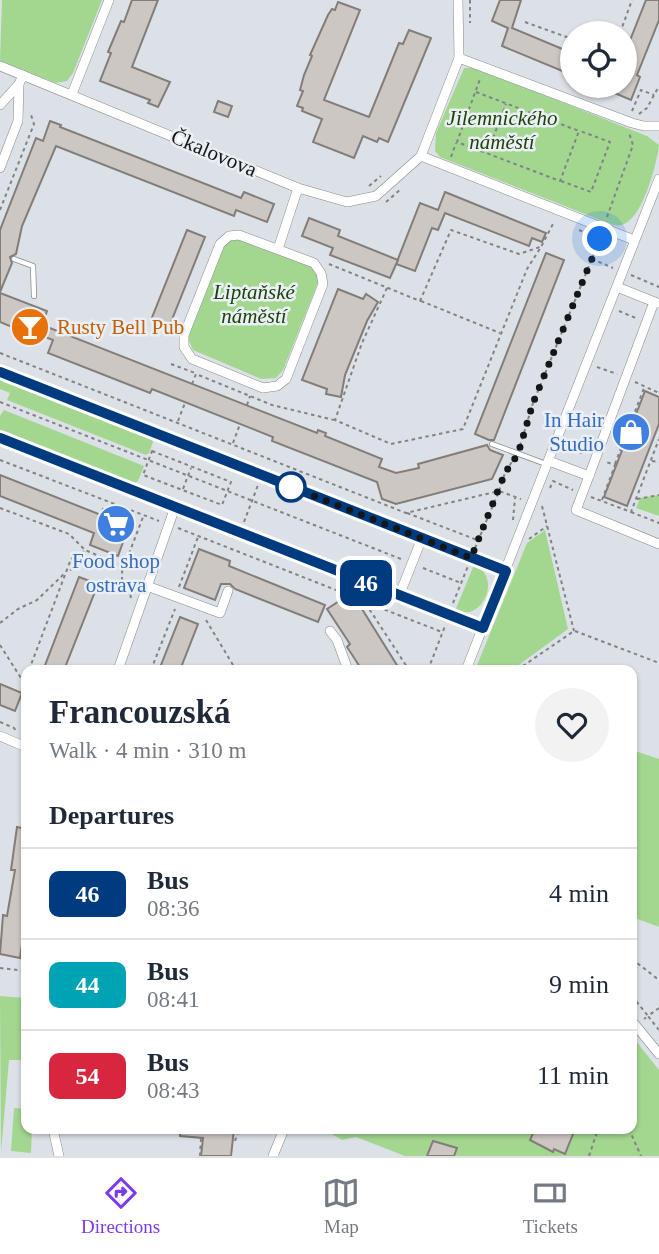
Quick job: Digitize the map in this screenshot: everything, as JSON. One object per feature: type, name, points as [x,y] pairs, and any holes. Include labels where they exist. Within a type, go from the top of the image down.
[{"type":"street","points":[[72,94],[109,0]]},
{"type":"street","points":[[458,0],[459,58],[421,156],[634,240]]},
{"type":"street","points":[[459,58],[644,126],[659,126]]},
{"type":"street","name":"Čkalovova","points":[[0,66],[21,79],[72,94],[298,188],[347,202],[376,196],[421,156]]},
{"type":"street","points":[[0,105],[21,79]]},
{"type":"street","points":[[0,168],[18,121],[21,79]]},
{"type":"street","points":[[468,665],[659,179]]},
{"type":"street","points":[[278,249],[298,188]]},
{"type":"street","points":[[239,235],[278,249],[314,263],[321,273],[323,284],[286,379],[277,386],[263,388],[192,359],[184,347],[184,335],[220,244],[229,236],[239,235]]},
{"type":"street","points":[[617,287],[657,303],[576,510],[659,544]]},
{"type":"street","points":[[0,372],[506,571]]},
{"type":"street","points":[[0,438],[483,628]]},
{"type":"street","points":[[548,463],[589,476]]},
{"type":"street","points":[[120,665],[175,507]]},
{"type":"street","points":[[398,596],[422,538]]},
{"type":"street","points":[[147,586],[220,613],[228,591]]},
{"type":"street","points":[[330,631],[346,665]]},
{"type":"street","points":[[0,736],[21,745]]},
{"type":"street","points":[[637,1027],[659,1054]]},
{"type":"street","points":[[54,1134],[59,1156]]},
{"type":"street","points":[[273,1156],[282,1134]]},
{"type":"lane","points":[[14,259],[33,266],[34,296]]},
{"type":"lane","points":[[492,444],[548,463]]},
{"type":"path","points":[[470,0],[470,26]]},
{"type":"path","points":[[624,21],[632,0]]},
{"type":"path","points":[[525,22],[560,35]]},
{"type":"path","points":[[447,166],[484,67]]},
{"type":"path","points":[[631,119],[648,108],[659,86]]},
{"type":"path","points":[[603,228],[633,145],[629,132],[641,90],[655,96]]},
{"type":"path","points":[[457,142],[591,192],[610,142],[476,92]]},
{"type":"path","points":[[487,153],[507,103]]},
{"type":"path","points":[[0,211],[34,124],[30,113]]},
{"type":"path","points":[[560,181],[579,131]]},
{"type":"path","points":[[368,188],[385,173]]},
{"type":"path","points":[[382,204],[406,184]]},
{"type":"path","points":[[171,363],[272,405],[335,420],[391,444],[463,429],[527,269],[554,221]]},
{"type":"path","points":[[420,301],[451,230],[519,254],[541,247]]},
{"type":"path","points":[[452,607],[505,473],[518,454],[533,403],[600,239],[577,230]]},
{"type":"path","points":[[328,264],[501,333]]},
{"type":"path","points":[[335,420],[358,354],[387,288]]},
{"type":"path","points":[[622,305],[619,311],[641,320],[643,317]]},
{"type":"path","points":[[0,353],[478,541]]},
{"type":"path","points":[[192,384],[196,373]]},
{"type":"path","points":[[615,465],[644,387]]},
{"type":"path","points":[[247,405],[250,396]]},
{"type":"path","points":[[0,402],[461,583]]},
{"type":"path","points":[[178,422],[185,402]]},
{"type":"path","points":[[233,444],[240,424]]},
{"type":"path","points":[[631,512],[659,439]]},
{"type":"path","points":[[656,448],[659,454]]},
{"type":"path","points":[[152,452],[192,467],[231,482],[222,505],[143,475],[152,452]]},
{"type":"path","points":[[240,533],[268,458]]},
{"type":"path","points":[[0,460],[442,632]]},
{"type":"path","points":[[651,461],[659,463]]},
{"type":"path","points":[[183,490],[192,467]]},
{"type":"path","points":[[547,493],[553,481],[659,523]]},
{"type":"path","points":[[406,513],[499,491],[542,505],[574,631]]},
{"type":"path","points":[[636,499],[659,495]]},
{"type":"path","points":[[0,508],[69,534],[85,550],[124,566]]},
{"type":"path","points":[[131,601],[130,588],[122,582],[124,566],[144,516]]},
{"type":"path","points":[[514,550],[548,526]]},
{"type":"path","points":[[154,665],[175,614],[177,597],[198,537]]},
{"type":"path","points":[[31,665],[71,559],[85,550]]},
{"type":"path","points":[[0,623],[18,609],[37,600],[68,570],[89,563],[110,561]]},
{"type":"path","points":[[364,601],[406,665]]},
{"type":"path","points":[[196,603],[233,665]]},
{"type":"path","points":[[430,665],[446,622]]},
{"type":"path","points":[[574,631],[659,663]]},
{"type":"path","points":[[524,665],[574,631]]},
{"type":"path","points":[[0,645],[21,677]]},
{"type":"path","points":[[637,962],[659,980]]},
{"type":"path","points":[[0,968],[21,970]]},
{"type":"path","points":[[637,1002],[659,1030]]},
{"type":"path","points":[[637,1022],[659,1008]]},
{"type":"path","points":[[235,1141],[237,1134]]},
{"type":"path","points":[[589,1156],[596,1134]]},
{"type":"path","points":[[631,1134],[641,1156]]},
{"type":"path","points":[[200,1156],[201,1138]]},
{"type":"green space","points":[[2,0],[102,0],[73,73],[67,81],[56,83],[0,61]]},
{"type":"green space","name":"Jilemnického náměstí","points":[[464,68],[476,68],[647,136],[659,145],[648,189],[631,219],[623,225],[613,225],[440,157],[435,151],[436,133]]},
{"type":"green space","name":"Liptaňské náměstí","points":[[240,237],[308,264],[319,280],[283,370],[276,378],[261,379],[193,350],[189,341],[188,329],[221,246],[230,239]]},
{"type":"green space","points":[[0,378],[151,437],[153,442],[149,453],[146,455],[7,400],[10,393],[0,389]]},
{"type":"green space","points":[[4,410],[144,466],[138,481],[133,484],[0,431],[0,416]]},
{"type":"green space","points":[[659,495],[659,516],[636,508],[640,498]]},
{"type":"green space","points":[[545,530],[568,629],[519,665],[477,665],[527,543]]},
{"type":"green space","points":[[474,565],[487,578],[486,596],[474,610],[465,613],[455,611]]},
{"type":"green space","points":[[637,752],[659,759],[659,927],[637,919]]},
{"type":"green space","points":[[0,996],[21,998],[21,1060],[9,1060],[1,1152]]},
{"type":"green space","points":[[637,1042],[659,1070],[659,1156],[405,1156],[356,1137],[342,1140],[332,1134],[637,1134]]},
{"type":"green space","points":[[14,1108],[21,1109],[21,1134],[32,1134],[31,1153],[11,1151]]},
{"type":"building","points":[[132,0],[158,0],[132,67],[170,82],[158,107],[148,103],[150,100],[100,81],[111,53],[108,52]]},
{"type":"building","points":[[500,0],[521,0],[512,28],[560,48],[560,70],[502,46],[508,28],[492,21]]},
{"type":"building","points":[[646,0],[659,0],[659,20],[637,75],[637,23]]},
{"type":"building","points":[[338,2],[360,10],[324,100],[369,117],[399,43],[403,44],[409,30],[431,38],[388,142],[379,138],[377,142],[363,136],[354,158],[313,142],[322,119],[302,111],[303,108],[297,106],[303,91],[300,90],[304,75],[312,56],[310,55],[328,15],[332,9],[335,10]]},
{"type":"building","points":[[218,101],[232,106],[228,117],[214,112]]},
{"type":"building","points":[[50,121],[241,198],[244,192],[274,204],[267,222],[236,210],[234,216],[56,146],[22,226],[16,254],[10,257],[12,263],[0,292],[0,230],[36,138],[43,141]]},
{"type":"building","points":[[445,192],[546,233],[542,242],[532,238],[529,246],[445,213],[438,230],[432,228],[415,271],[396,264],[420,203],[438,210]]},
{"type":"building","points":[[309,218],[340,230],[338,236],[398,260],[390,278],[330,255],[333,248],[302,236]]},
{"type":"building","points":[[187,230],[205,237],[169,327],[151,320]]},
{"type":"building","points":[[546,253],[564,260],[494,440],[489,440],[475,434]]},
{"type":"building","points":[[338,289],[363,299],[366,294],[378,302],[367,321],[345,375],[341,397],[326,394],[327,389],[302,380]]},
{"type":"building","points":[[0,293],[47,311],[42,325],[317,433],[318,430],[326,433],[325,436],[382,459],[379,467],[396,473],[419,468],[418,464],[487,445],[490,450],[503,455],[492,479],[396,504],[382,499],[377,482],[272,441],[273,437],[152,389],[150,393],[48,353],[53,340],[33,332],[31,335],[0,322]]},
{"type":"building","points":[[645,391],[659,397],[659,424],[627,506],[604,497]]},
{"type":"building","points":[[0,475],[101,515],[103,509],[131,520],[118,556],[90,545],[94,533],[0,496]]},
{"type":"building","points":[[199,549],[230,561],[229,566],[325,605],[318,622],[235,589],[230,584],[221,584],[215,600],[184,588]]},
{"type":"building","points":[[79,577],[98,584],[66,665],[45,665]]},
{"type":"building","points":[[347,596],[357,601],[397,665],[359,665],[347,647],[350,644],[327,609]]},
{"type":"building","points":[[180,617],[198,624],[182,665],[161,665]]},
{"type":"building","points":[[0,684],[21,693],[15,711],[0,705]]},
{"type":"building","points":[[17,827],[21,828],[20,958],[0,954],[3,915],[7,916],[15,870],[11,870]]},
{"type":"building","points":[[233,1134],[231,1156],[201,1156],[203,1138],[180,1136]]},
{"type":"building","points":[[533,1134],[573,1134],[565,1154],[554,1149],[553,1152],[530,1140]]},
{"type":"building","points":[[433,1141],[457,1148],[454,1156],[427,1156]]},
{"type":"bus line","name":"46","points":[[0,372],[506,571],[483,628],[0,438]]},
{"type":"place","name":"Rusty Bell Pub","points":[[30,327]]},
{"type":"place","name":"In Hair Studio","points":[[631,432]]},
{"type":"place","name":"Food shop ostrava","points":[[116,524]]},
{"type":"route","points":[[291,487],[471,558],[505,473],[518,454],[533,403],[600,239]]}]
